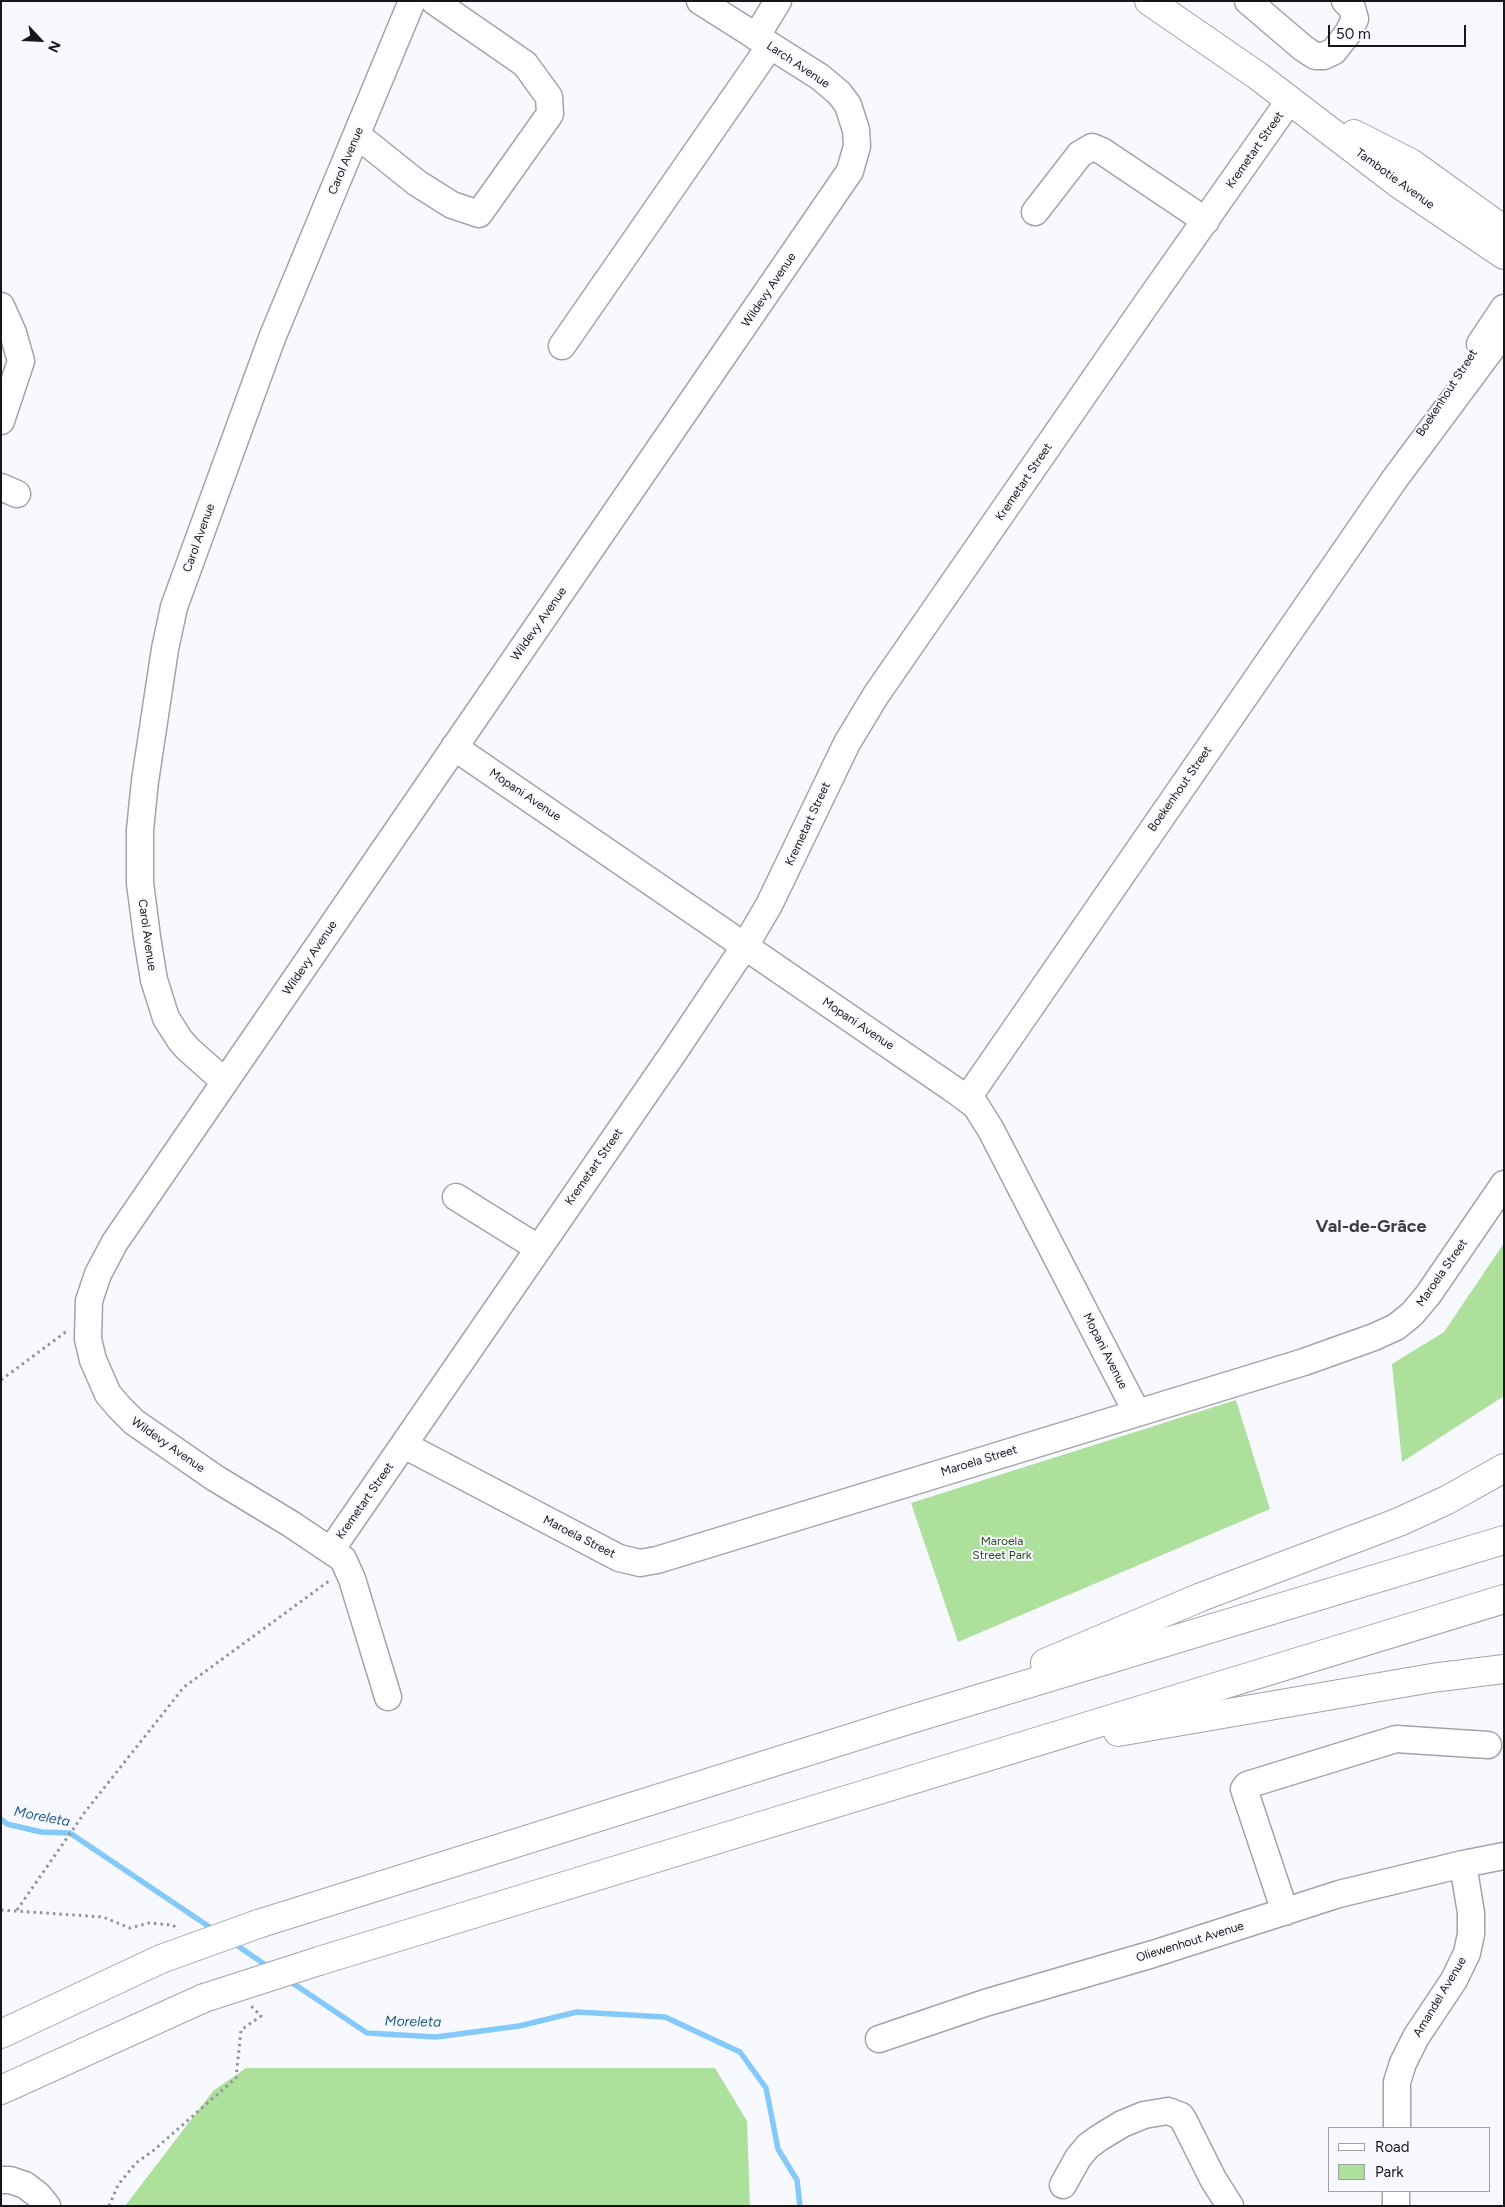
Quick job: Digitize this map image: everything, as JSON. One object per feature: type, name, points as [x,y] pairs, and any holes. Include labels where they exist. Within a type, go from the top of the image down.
[{"type":"main road","name":"Tambotie Avenue","points":[[1155,3],[1258,76],[1399,184],[1504,255]]},
{"type":"main road","name":"Tambotie Avenue","points":[[1289,101],[1411,163],[1504,230]]},
{"type":"main road","points":[[905,1721],[1201,1598],[1399,1522],[1448,1500],[1504,1468]]},
{"type":"main road","points":[[1,2034],[162,1959],[258,1924],[905,1721],[1504,1540]]},
{"type":"main road","points":[[1,2090],[204,1998],[319,1961],[1504,1598]]},
{"type":"main road","points":[[1010,1750],[1432,1678],[1504,1669]]},
{"type":"street","name":"Carol Avenue","points":[[225,1082],[197,1058],[180,1040],[166,1018],[159,999],[147,937],[140,883],[140,830],[145,781],[164,658],[174,607],[272,338],[412,1]]},
{"type":"street","points":[[357,135],[417,183],[452,204],[479,214],[550,114],[549,97],[526,64],[434,1]]},
{"type":"street","name":"Larch Avenue","points":[[700,1],[831,86],[848,105],[854,122],[857,146],[853,164],[843,184]]},
{"type":"street","points":[[562,346],[763,41],[778,1]]},
{"type":"street","points":[[1248,1],[1303,48],[1315,56],[1324,56],[1334,51],[1348,33],[1355,19],[1352,8],[1345,1]]},
{"type":"street","name":"Kremetart Street","points":[[332,1550],[745,946],[774,894],[835,766],[876,695],[1144,306],[1206,221],[1289,101]]},
{"type":"street","points":[[1035,212],[1080,154],[1092,147],[1102,151],[1206,221]]},
{"type":"street","name":"Wildevy Avenue","points":[[388,1697],[348,1566],[340,1556],[215,1478],[134,1422],[118,1408],[99,1376],[88,1339],[91,1291],[105,1258],[454,747],[843,184]]},
{"type":"street","points":[[1,306],[13,332],[21,361],[1,422]]},
{"type":"street","name":"Boekenhout Street","points":[[1394,480],[1431,416],[1504,308]]},
{"type":"street","name":"Boekenhout Street","points":[[967,1099],[1394,480],[1504,332]]},
{"type":"street","name":"Mopani Avenue","points":[[454,747],[967,1099],[981,1112],[1137,1413]]},
{"type":"street","name":"Maroela Street","points":[[404,1445],[597,1547],[626,1560],[640,1562],[657,1560],[1356,1345],[1396,1327],[1412,1314],[1428,1295],[1504,1184]]},
{"type":"street","points":[[456,1197],[538,1248]]},
{"type":"street","points":[[1285,1912],[1244,1789],[1247,1785],[1396,1739],[1488,1745]]},
{"type":"street","name":"Oliewenhout Avenue","points":[[879,2039],[985,2003],[1153,1954],[1339,1894],[1504,1856]]},
{"type":"street","name":"Amandel Avenue","points":[[1397,2127],[1397,2082],[1403,2063],[1416,2037],[1454,1980],[1467,1953],[1471,1934],[1471,1913],[1463,1864]]},
{"type":"street","points":[[1063,2185],[1078,2158],[1088,2146],[1099,2138],[1122,2124],[1144,2115],[1168,2111],[1181,2116],[1213,2179],[1230,2206]]},
{"type":"street","points":[[1,2180],[10,2180],[25,2185],[38,2195],[46,2205]]},
{"type":"street","points":[[1396,2192],[1396,2206]]},
{"type":"path","points":[[1,1380],[68,1331],[88,1329]]},
{"type":"path","points":[[17,1911],[85,1812],[184,1688],[336,1577]]},
{"type":"green space","points":[[1504,1243],[1504,1396],[1402,1462],[1392,1364],[1444,1332]]},
{"type":"green space","name":"Maroela Street Park","points":[[1236,1400],[1270,1509],[958,1642],[911,1503]]},
{"type":"green space","points":[[246,2068],[715,2068],[747,2121],[750,2206],[125,2206],[213,2091]]},
{"type":"waterway","name":"Moreleta","points":[[1,1819],[7,1824],[41,1832],[70,1833],[214,1930]]},
{"type":"waterway","name":"Moreleta","points":[[232,1942],[270,1968]]},
{"type":"waterway","name":"Moreleta","points":[[288,1980],[367,2033],[436,2037],[519,2026],[577,2012],[665,2017],[740,2052],[766,2088],[778,2149],[797,2180],[800,2206]]},
{"type":"district","name":"Val-de-Grâce","points":[[1371,1227]]}]
